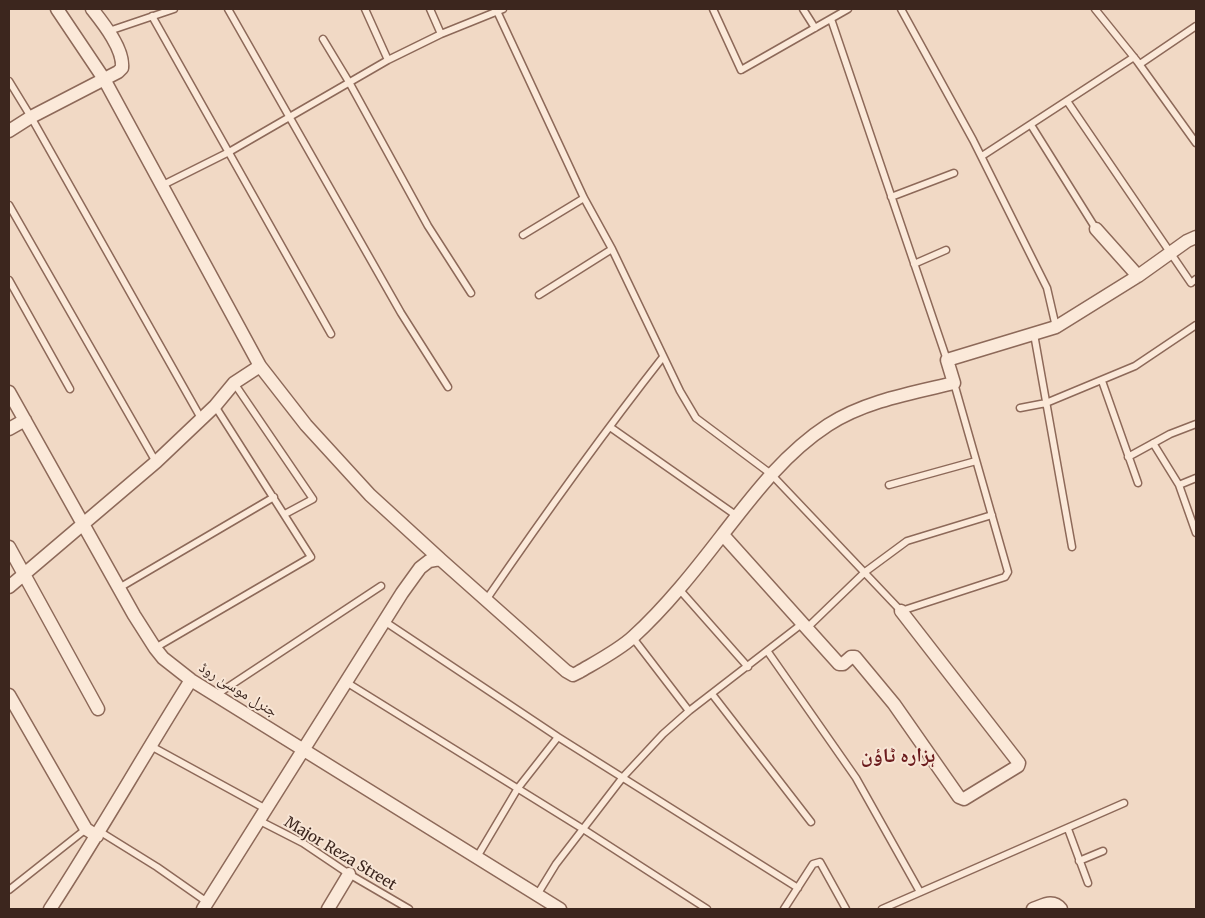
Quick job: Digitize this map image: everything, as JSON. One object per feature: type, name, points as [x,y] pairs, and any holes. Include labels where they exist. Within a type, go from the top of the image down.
[{"type":"street","points":[[58,9],[104,79],[260,366],[306,425],[370,495],[566,671],[573,675],[632,638],[679,589],[771,474],[796,449],[829,424],[864,408],[898,396],[954,383],[947,360],[1056,327],[1138,276],[1187,241],[1196,237]]},
{"type":"street","points":[[9,131],[31,117],[118,72],[122,68],[123,62],[109,31],[92,9]]},
{"type":"street","points":[[1096,228],[1138,276]]},
{"type":"street","points":[[9,587],[156,462],[202,420],[234,383],[260,366]]},
{"type":"street","name":"جنرل موسیٰ روڈ","points":[[9,392],[82,526],[155,648],[163,658],[190,680],[560,909]]},
{"type":"street","points":[[9,429],[25,420]]},
{"type":"street","points":[[723,535],[806,625],[839,664],[843,664],[851,657],[855,657],[894,704],[959,797],[964,799],[1018,766],[1019,763],[902,611]]},
{"type":"street","points":[[9,547],[98,709]]},
{"type":"street","points":[[205,906],[384,621],[420,568],[429,561],[440,559]]},
{"type":"street","points":[[50,909],[94,832],[190,680]]},
{"type":"street","points":[[9,695],[94,832]]},
{"type":"street","points":[[328,909],[349,874]]},
{"type":"street","points":[[1033,909],[1050,903],[1057,904],[1061,909]]},
{"type":"lane","points":[[109,31],[174,9]]},
{"type":"lane","points":[[228,9],[401,313],[448,387]]},
{"type":"lane","points":[[365,9],[388,60]]},
{"type":"lane","points":[[430,9],[441,34]]},
{"type":"lane","points":[[713,9],[741,70],[848,9]]},
{"type":"lane","points":[[803,9],[815,28]]},
{"type":"lane","points":[[901,9],[982,156],[1047,288],[1056,327]]},
{"type":"lane","points":[[1095,9],[1140,64],[1196,143]]},
{"type":"lane","points":[[162,186],[229,152],[388,60],[441,34],[499,10],[584,198],[612,249],[680,391],[696,418],[771,474],[902,611],[1005,577],[1008,572],[954,383]]},
{"type":"lane","points":[[152,16],[330,334]]},
{"type":"lane","points":[[831,19],[947,360]]},
{"type":"lane","points":[[1140,64],[1196,26]]},
{"type":"lane","points":[[323,39],[349,82],[428,226],[471,293]]},
{"type":"lane","points":[[982,156],[1134,57]]},
{"type":"lane","points":[[9,81],[202,420]]},
{"type":"lane","points":[[1067,101],[1191,283],[1196,280]]},
{"type":"lane","points":[[1031,125],[1096,228]]},
{"type":"lane","points":[[891,196],[954,173]]},
{"type":"lane","points":[[523,235],[584,198]]},
{"type":"lane","points":[[9,205],[156,462]]},
{"type":"lane","points":[[539,295],[612,249]]},
{"type":"lane","points":[[914,264],[946,250]]},
{"type":"lane","points":[[9,280],[70,389]]},
{"type":"lane","points":[[1020,408],[1046,403],[1135,366],[1196,325]]},
{"type":"lane","points":[[1034,334],[1072,547]]},
{"type":"lane","points":[[486,600],[557,497],[664,357]]},
{"type":"lane","points":[[1102,381],[1138,483]]},
{"type":"lane","points":[[234,383],[313,499],[284,514]]},
{"type":"lane","points":[[155,648],[311,557],[215,406]]},
{"type":"lane","points":[[1128,457],[1153,443],[1196,424]]},
{"type":"lane","points":[[610,426],[737,516]]},
{"type":"lane","points":[[1153,443],[1179,485],[1196,533]]},
{"type":"lane","points":[[890,484],[976,461]]},
{"type":"lane","points":[[1179,485],[1196,478]]},
{"type":"lane","points":[[119,588],[274,497]]},
{"type":"lane","points":[[537,895],[556,864],[623,777],[663,734],[689,711],[806,625],[865,572],[907,541],[992,516]]},
{"type":"lane","points":[[216,695],[381,586]]},
{"type":"lane","points":[[679,589],[748,667]]},
{"type":"lane","points":[[384,621],[558,737],[798,888]]},
{"type":"lane","points":[[632,638],[689,711]]},
{"type":"lane","points":[[768,652],[856,778],[920,892]]},
{"type":"lane","points":[[346,682],[518,788],[707,909]]},
{"type":"lane","points":[[712,694],[811,822]]},
{"type":"lane","points":[[476,858],[518,788],[558,737]]},
{"type":"lane","points":[[149,745],[266,809]]},
{"type":"lane","points":[[882,909],[1124,803]]},
{"type":"lane","name":"Major Reza Street","points":[[258,820],[303,843],[349,874],[409,909]]},
{"type":"lane","points":[[1068,829],[1088,883]]},
{"type":"lane","points":[[9,890],[94,832],[157,867],[205,906]]},
{"type":"lane","points":[[1079,861],[1103,851]]},
{"type":"lane","points":[[784,909],[813,864],[820,862],[846,909]]},
{"type":"district","name":"ہزارہ ٹاؤن","points":[[898,756]]}]
